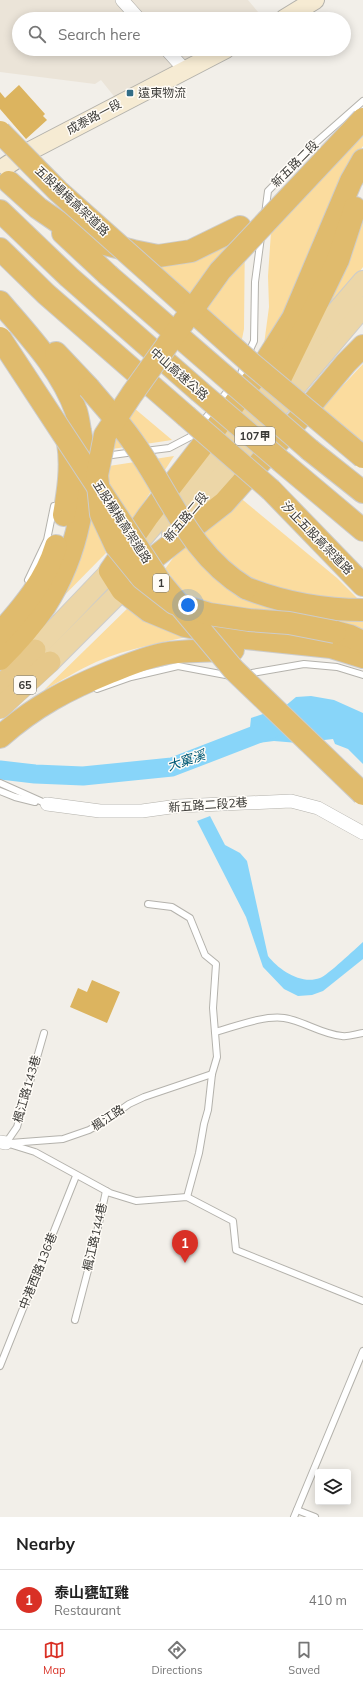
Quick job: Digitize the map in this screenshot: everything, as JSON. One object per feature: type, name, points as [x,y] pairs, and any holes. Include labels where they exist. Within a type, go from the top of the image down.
[{"type":"highway","points":[[5,174],[38,208],[73,232],[101,243],[158,256],[190,251],[240,227],[286,183],[331,134],[363,108]]},
{"type":"highway","points":[[363,119],[220,271],[132,394],[105,435],[97,475],[101,514],[116,546],[142,578],[174,603],[209,614],[249,620],[289,623],[335,632],[350,636],[363,642]]},
{"type":"highway","name":"五股楊梅高架道路","points":[[0,132],[58,191],[253,365],[363,457]]},
{"type":"highway","points":[[363,160],[351,181],[294,318],[259,372],[148,516],[110,571],[122,590],[149,611],[184,626],[246,638],[331,647],[363,657]]},
{"type":"highway","points":[[5,174],[108,275],[310,450],[363,492]]},
{"type":"highway","points":[[282,377],[338,260],[363,182]]},
{"type":"highway","name":"中山高速公路","points":[[0,211],[69,278],[363,530]]},
{"type":"highway","points":[[0,249],[46,294],[271,490],[363,565]]},
{"type":"highway","points":[[0,294],[89,388],[134,443],[201,550],[230,578],[246,588],[266,596],[289,602],[313,607],[363,610]]},
{"type":"highway","points":[[0,302],[41,350],[62,380],[76,411],[84,449],[84,482],[79,520],[68,561],[45,606],[19,640],[0,659]]},
{"type":"highway","points":[[0,307],[32,354],[52,387],[64,418],[70,452],[68,492],[62,528],[53,555],[39,583],[22,608],[0,633]]},
{"type":"highway","name":"五股楊梅高架道路","points":[[0,338],[161,583],[234,670],[363,794]]},
{"type":"highway","points":[[146,564],[224,503],[304,414],[346,363],[363,346]]},
{"type":"highway","name":"汐止五股高架道路","points":[[271,490],[363,585]]},
{"type":"highway","points":[[0,737],[19,720],[77,685],[137,660],[164,654],[277,648],[363,661]]},
{"type":"highway","name":"65","points":[[0,687],[42,656]]},
{"type":"highway","name":"65","points":[[0,708],[42,656]]},
{"type":"main road","points":[[295,12],[315,0]]},
{"type":"main road","name":"成泰路一段","points":[[5,174],[26,153],[212,56]]},
{"type":"main road","name":"新五路二段","points":[[0,720],[42,656],[110,571],[155,525],[363,281]]},
{"type":"main road","name":"新五路二段","points":[[0,680],[42,656],[122,590],[146,564],[363,307]]},
{"type":"main road","points":[[346,363],[363,337]]},
{"type":"street","points":[[122,0],[133,12]]},
{"type":"street","points":[[172,56],[185,70]]},
{"type":"street","points":[[0,125],[26,153]]},
{"type":"street","name":"新五路二段2巷","points":[[47,804],[100,811],[135,811],[178,806],[291,801],[318,808],[363,833]]},
{"type":"lane","name":"新五路二段","points":[[94,457],[169,448],[190,437],[240,376],[254,341],[255,282],[268,191],[313,145],[363,101]]},
{"type":"lane","points":[[62,481],[66,470]]},
{"type":"lane","points":[[24,587],[47,540],[56,499]]},
{"type":"lane","points":[[87,693],[131,677],[178,666],[228,676],[256,673],[304,664],[337,667],[363,675]]},
{"type":"lane","name":"新五路二段2巷","points":[[0,783],[47,804]]},
{"type":"lane","name":"新五路二段2巷","points":[[0,791],[15,798],[47,804]]},
{"type":"lane","points":[[148,904],[172,907],[190,918],[205,955],[216,964],[213,1008],[217,1057],[212,1074],[208,1110],[193,1180],[187,1197]]},
{"type":"lane","points":[[215,1032],[266,1018],[282,1018],[298,1021],[330,1034],[344,1036],[363,1033]]},
{"type":"lane","name":"楓江路143巷","points":[[3,1142],[17,1127],[44,1034]]},
{"type":"lane","name":"楓江路","points":[[3,1142],[63,1139],[89,1130],[129,1104],[144,1097],[212,1074]]},
{"type":"lane","name":"楓江路144巷","points":[[3,1142],[35,1152],[76,1176],[106,1191],[92,1255],[75,1320]]},
{"type":"lane","name":"中港西路136巷","points":[[0,1366],[76,1176]]},
{"type":"lane","points":[[106,1191],[136,1201],[187,1197],[233,1221],[236,1250],[363,1300]]},
{"type":"lane","points":[[294,1517],[363,1351]]},
{"type":"lane","points":[[297,1510],[314,1517]]},
{"type":"shaded area","points":[[0,0],[248,0],[258,12],[12,12],[12,56],[197,56],[117,100],[101,80],[95,84],[0,72]]},
{"type":"shaded area","points":[[363,125],[363,146],[350,165],[297,292],[263,352],[269,307],[268,276],[271,232]]},
{"type":"shaded area","points":[[363,216],[363,267],[317,326]]},
{"type":"shaded area","points":[[245,230],[244,329],[241,344],[149,265],[176,265],[195,261]]},
{"type":"shaded area","points":[[363,364],[363,444],[320,410]]},
{"type":"shaded area","points":[[134,408],[172,440],[112,449],[117,435]]},
{"type":"shaded area","points":[[174,456],[131,522],[107,483],[109,466]]},
{"type":"shaded area","points":[[226,486],[337,578],[363,604],[363,631],[200,601],[185,594],[165,569]]},
{"type":"shaded area","points":[[91,512],[106,553],[44,616]]},
{"type":"shaded area","points":[[131,605],[197,635],[146,646],[108,657],[83,668],[44,690]]},
{"type":"water","points":[[311,696],[334,700],[363,713],[363,764],[348,749],[335,744],[333,739],[298,743],[274,741],[258,743],[249,737],[251,718],[284,707],[296,697]]},
{"type":"water","points":[[210,816],[225,845],[240,853],[247,861],[268,956],[278,966],[284,971],[298,978],[313,980],[324,976],[342,962],[363,942],[363,959],[323,991],[312,995],[298,996],[284,989],[263,967],[246,917],[197,821]]},
{"type":"building","points":[[19,85],[45,114],[43,116],[47,120],[26,139],[0,109],[0,92],[5,98]]},
{"type":"building","points":[[92,980],[120,992],[107,1023],[70,1007],[78,988],[87,992]]},
{"type":"waterway","name":"大窠溪","points":[[0,770],[35,774],[83,776],[172,767],[273,728]]},
{"type":"place","name":"遠東物流","points":[[130,93]]},
{"type":"place","name":"泰山甕缸雞","points":[[185,1263]]}]
